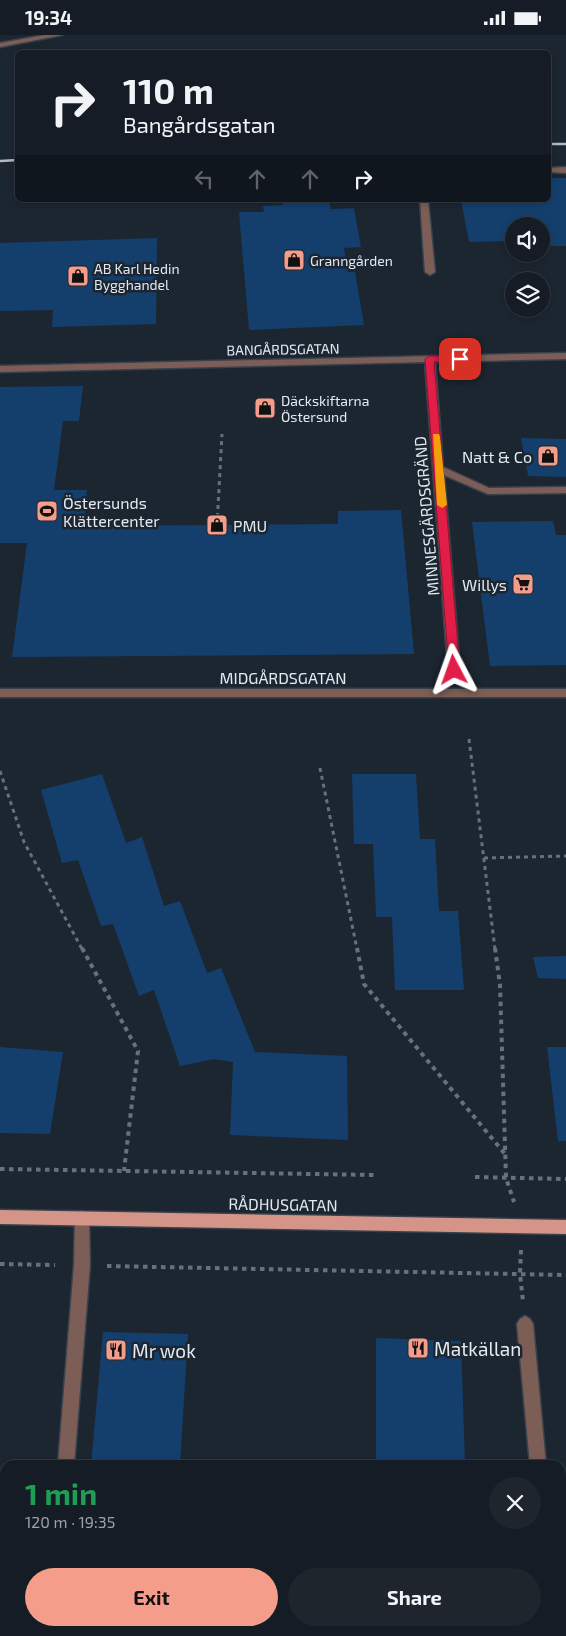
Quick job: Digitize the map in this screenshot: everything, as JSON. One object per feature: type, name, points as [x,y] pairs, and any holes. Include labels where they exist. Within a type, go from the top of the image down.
[{"type":"main road","name":"RÅDHUSGATAN","points":[[0,1217],[566,1227]]},
{"type":"street","points":[[0,45],[58,35]]},
{"type":"street","points":[[551,170],[566,170]]},
{"type":"street","points":[[424,202],[430,272]]},
{"type":"street","name":"BANGÅRDSGATAN","points":[[0,369],[566,356]]},
{"type":"street","name":"MINNESGÄRDSGRÄND","points":[[430,359],[454,670]]},
{"type":"street","points":[[439,469],[488,491],[566,490]]},
{"type":"street","name":"MIDGÅRDSGATAN","points":[[0,693],[566,693]]},
{"type":"street","points":[[66,1460],[82,1265],[82,1218]]},
{"type":"street","points":[[525,1324],[538,1460]]},
{"type":"path","points":[[217,525],[222,434]]},
{"type":"path","points":[[470,739],[500,985],[506,1178]]},
{"type":"path","points":[[320,768],[364,984],[505,1154]]},
{"type":"path","points":[[0,771],[24,842],[138,1051],[124,1171]]},
{"type":"path","points":[[484,858],[566,856]]},
{"type":"path","points":[[0,1169],[376,1175]]},
{"type":"path","points":[[475,1177],[566,1179]]},
{"type":"path","points":[[0,1264],[566,1275]]},
{"type":"building","points":[[551,178],[566,178],[566,246],[550,246],[550,217],[505,217],[505,241],[469,242],[461,202],[551,202]]},
{"type":"building","name":"Granngården","points":[[283,202],[329,202],[331,209],[354,208],[361,247],[344,248],[348,272],[355,272],[364,325],[249,330],[239,212],[264,212],[263,206],[283,205]]},
{"type":"building","name":"AB Karl Hedin Bygghandel","points":[[157,238],[156,324],[52,327],[53,310],[0,311],[0,243]]},
{"type":"building","points":[[83,386],[79,421],[63,421],[54,490],[87,490],[84,526],[338,524],[338,511],[401,510],[414,654],[12,657],[27,543],[0,543],[0,387]]},
{"type":"building","points":[[521,438],[566,439],[566,477],[528,476]]},
{"type":"building","name":"Willys","points":[[553,521],[556,535],[566,535],[566,665],[490,666],[472,522]]},
{"type":"building","points":[[102,774],[126,843],[142,837],[164,906],[180,901],[207,973],[221,968],[255,1052],[347,1056],[348,1140],[230,1135],[233,1062],[214,1059],[180,1066],[154,990],[139,996],[113,924],[101,926],[78,860],[62,863],[41,790]]},
{"type":"building","points":[[352,774],[416,774],[420,839],[435,839],[439,911],[458,911],[464,990],[395,990],[392,917],[376,917],[373,844],[354,844]]},
{"type":"building","points":[[566,956],[566,979],[538,978],[533,957]]},
{"type":"building","points":[[0,1047],[63,1052],[50,1134],[0,1133]]},
{"type":"building","points":[[547,1047],[566,1047],[566,1141],[558,1141]]},
{"type":"building","points":[[103,1332],[188,1334],[180,1460],[91,1460]]},
{"type":"building","points":[[376,1338],[461,1341],[465,1460],[376,1460]]},
{"type":"railway","points":[[551,144],[566,144]]},
{"type":"railway","points":[[0,161],[15,160]]},
{"type":"slow traffic","points":[[436,437],[442,505]]},
{"type":"place","name":"Granngården","points":[[294,260]]},
{"type":"place","name":"AB Karl Hedin Bygghandel","points":[[78,276]]},
{"type":"place","name":"Däckskiftarna Östersund","points":[[265,408]]},
{"type":"place","name":"Natt & Co","points":[[548,456]]},
{"type":"place","name":"Östersunds Klättercenter","points":[[47,511]]},
{"type":"place","name":"PMU","points":[[217,525]]},
{"type":"place","name":"Willys","points":[[523,584]]},
{"type":"place","name":"Matkällan","points":[[418,1348]]},
{"type":"place","name":"Mr wok","points":[[116,1350]]},
{"type":"route","points":[[454,670],[430,359],[460,359]]}]
